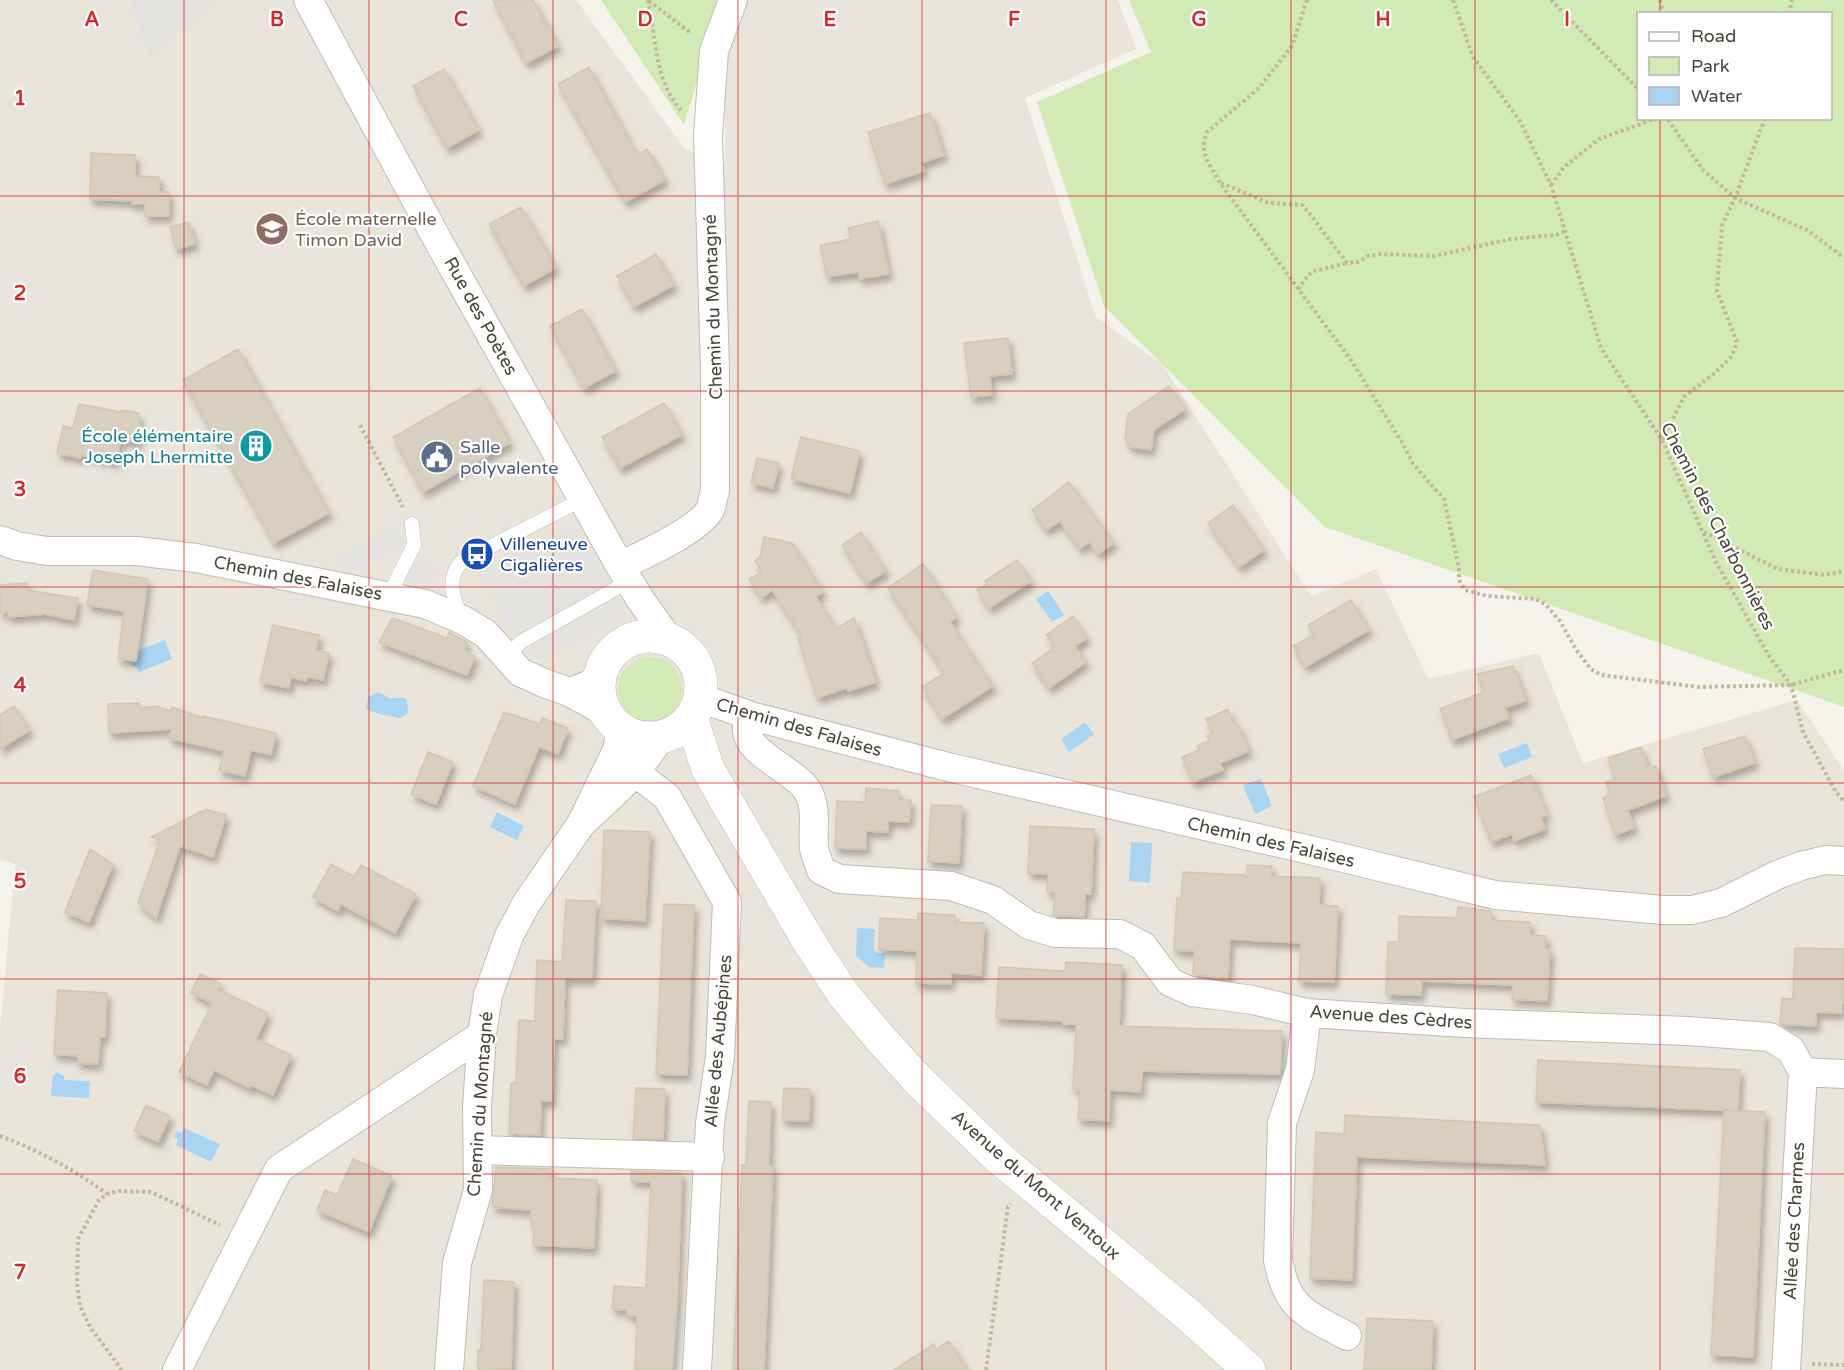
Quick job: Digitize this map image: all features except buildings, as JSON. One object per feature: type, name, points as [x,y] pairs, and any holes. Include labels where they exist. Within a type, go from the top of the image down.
[{"type":"street","name":"Rue des Poètes","points":[[308,0],[436,237],[630,582],[655,638]]},
{"type":"street","name":"Chemin du Montagné","points":[[630,582],[661,546],[698,523],[710,509],[715,491],[716,368],[708,135],[714,51],[733,0]]},
{"type":"street","name":"Chemin des Falaises","points":[[0,540],[17,546],[47,551],[136,551],[196,558],[425,604],[463,620],[486,634],[520,672],[569,692],[619,740]]},
{"type":"street","points":[[655,638],[681,647],[694,664],[701,684],[681,722],[639,737],[619,740],[599,695],[599,679],[603,667],[614,651],[629,640],[655,638]]},
{"type":"street","points":[[569,692],[599,679]]},
{"type":"street","name":"Chemin des Falaises","points":[[681,722],[751,716],[952,768],[1495,895],[1663,910],[1692,910],[1721,903],[1779,874],[1801,866],[1825,861],[1844,861]]},
{"type":"street","name":"Avenue des Cèdres","points":[[751,716],[747,729],[748,737],[759,752],[784,768],[804,786],[815,808],[814,849],[821,870],[839,879],[951,886],[993,900],[1029,925],[1055,933],[1120,934],[1143,946],[1170,982],[1192,992],[1253,1000],[1307,1013],[1465,1023],[1688,1031],[1770,1037],[1791,1050],[1803,1072]]},
{"type":"street","name":"Avenue du Mont Ventoux","points":[[681,722],[811,945],[844,995],[879,1037],[918,1080],[999,1158],[1186,1313],[1248,1370]]},
{"type":"street","name":"Chemin du Montagné","points":[[449,1370],[457,1263],[478,1190],[477,1107],[482,1035],[488,995],[509,936],[526,904],[581,824],[619,740]]},
{"type":"street","name":"Allée des Aubépines","points":[[619,740],[667,797],[727,902],[720,1057],[710,1123],[698,1370]]},
{"type":"street","points":[[1307,1013],[1300,1070],[1282,1123],[1278,1260],[1282,1281],[1291,1298],[1302,1311],[1347,1336]]},
{"type":"street","points":[[177,1370],[279,1169],[482,1035]]},
{"type":"street","points":[[1803,1072],[1844,1074]]},
{"type":"street","name":"Allée des Charmes","points":[[1786,1370],[1803,1072]]},
{"type":"street","points":[[478,1150],[710,1157]]},
{"type":"lane","points":[[463,620],[453,591],[453,572],[461,562],[583,499]]},
{"type":"lane","points":[[388,597],[414,545],[412,524]]},
{"type":"lane","points":[[506,657],[521,642],[630,582]]},
{"type":"path","points":[[648,0],[714,51]]},
{"type":"path","points":[[648,0],[659,71],[667,93],[681,111],[708,135]]},
{"type":"path","points":[[1307,0],[1292,46],[1259,88],[1207,132],[1203,142],[1203,153],[1220,183],[1351,360],[1413,464],[1444,498],[1459,568],[1459,580],[1465,590],[1487,596],[1535,599],[1545,604],[1560,621],[1577,651],[1591,669],[1601,675],[1699,687],[1791,685],[1844,670]]},
{"type":"path","name":"Chemin des Charbonnières","points":[[1453,0],[1473,57],[1520,121],[1551,185],[1601,348],[1662,440],[1716,562],[1769,656],[1791,685],[1803,732],[1836,792],[1844,801]]},
{"type":"path","points":[[1551,0],[1637,87]]},
{"type":"path","points":[[1551,185],[1564,167],[1599,139],[1651,120]]},
{"type":"path","points":[[1668,120],[1703,170],[1735,198],[1809,231],[1844,258]]},
{"type":"path","points":[[1662,440],[1684,397],[1732,356],[1737,342],[1717,291],[1722,225],[1735,198],[1764,120]]},
{"type":"path","points":[[1220,183],[1269,203],[1303,205],[1347,263]]},
{"type":"path","points":[[1298,289],[1311,272],[1358,262],[1368,256],[1380,254],[1434,256],[1511,239],[1556,235],[1565,231]]},
{"type":"path","points":[[360,425],[412,524]]},
{"type":"path","points":[[1703,532],[1778,569],[1824,575],[1844,571]]},
{"type":"path","points":[[0,1136],[19,1143],[82,1175],[107,1194]]},
{"type":"path","points":[[986,1370],[1008,1207],[1029,1183]]},
{"type":"path","points":[[122,1370],[90,1327],[80,1306],[76,1283],[78,1239],[99,1200],[107,1194],[118,1191],[151,1192],[246,1238]]},
{"type":"shaded area","points":[[0,0],[576,0],[685,149],[725,165],[725,57],[746,0],[1118,0],[1136,49],[1025,98],[1096,317],[1162,364],[1311,596],[1376,569],[1428,679],[1539,653],[1583,763],[1797,700],[1844,771],[1844,1370],[0,1370],[0,1029],[15,864],[0,860]]},
{"type":"shaded area","points":[[130,0],[206,0],[211,5],[151,59]]},
{"type":"shaded area","points":[[395,526],[405,542],[346,577],[335,559]]},
{"type":"shaded area","points":[[561,527],[582,530],[627,613],[539,663],[530,647],[514,636],[477,573]]},
{"type":"shaded area","points":[[411,561],[436,567],[431,586],[405,580]]},
{"type":"green space","points":[[601,0],[721,0],[684,125]]},
{"type":"green space","points":[[1129,0],[1844,0],[1844,707],[1325,527],[1104,306],[1037,102],[1151,52]]},
{"type":"green space","points":[[644,657],[656,657],[673,666],[680,677],[682,689],[680,701],[673,712],[656,721],[644,721],[632,716],[623,707],[618,695],[618,683],[623,671],[632,662]]},
{"type":"water","points":[[1048,591],[1064,615],[1052,622],[1036,599]]},
{"type":"water","points":[[165,640],[172,659],[139,672],[138,668],[131,665],[132,653]]},
{"type":"water","points":[[378,692],[390,698],[407,700],[408,713],[400,718],[366,709],[368,697]]},
{"type":"water","points":[[1085,722],[1094,734],[1069,752],[1061,739]]},
{"type":"water","points":[[1527,743],[1532,757],[1504,768],[1498,754]]},
{"type":"water","points":[[1261,779],[1272,806],[1255,814],[1243,785]]},
{"type":"water","points":[[497,812],[524,826],[517,840],[490,827]]},
{"type":"water","points":[[1131,842],[1152,843],[1150,883],[1129,881]]},
{"type":"water","points":[[857,928],[875,929],[874,949],[878,953],[885,953],[884,968],[869,967],[856,956]]},
{"type":"water","points":[[57,1072],[64,1076],[64,1080],[90,1081],[89,1098],[51,1096],[53,1075]]},
{"type":"water","points":[[184,1128],[220,1144],[211,1162],[176,1145],[179,1139],[174,1137],[177,1131],[181,1133]]},
{"type":"place","name":"École maternelle Timon David","points":[[272,229]]},
{"type":"place","name":"École élémentaire Joseph Lhermitte","points":[[256,446]]},
{"type":"place","name":"Salle polyvalente","points":[[437,457]]},
{"type":"place","name":"Villeneuve Cigalières","points":[[477,554]]}]
